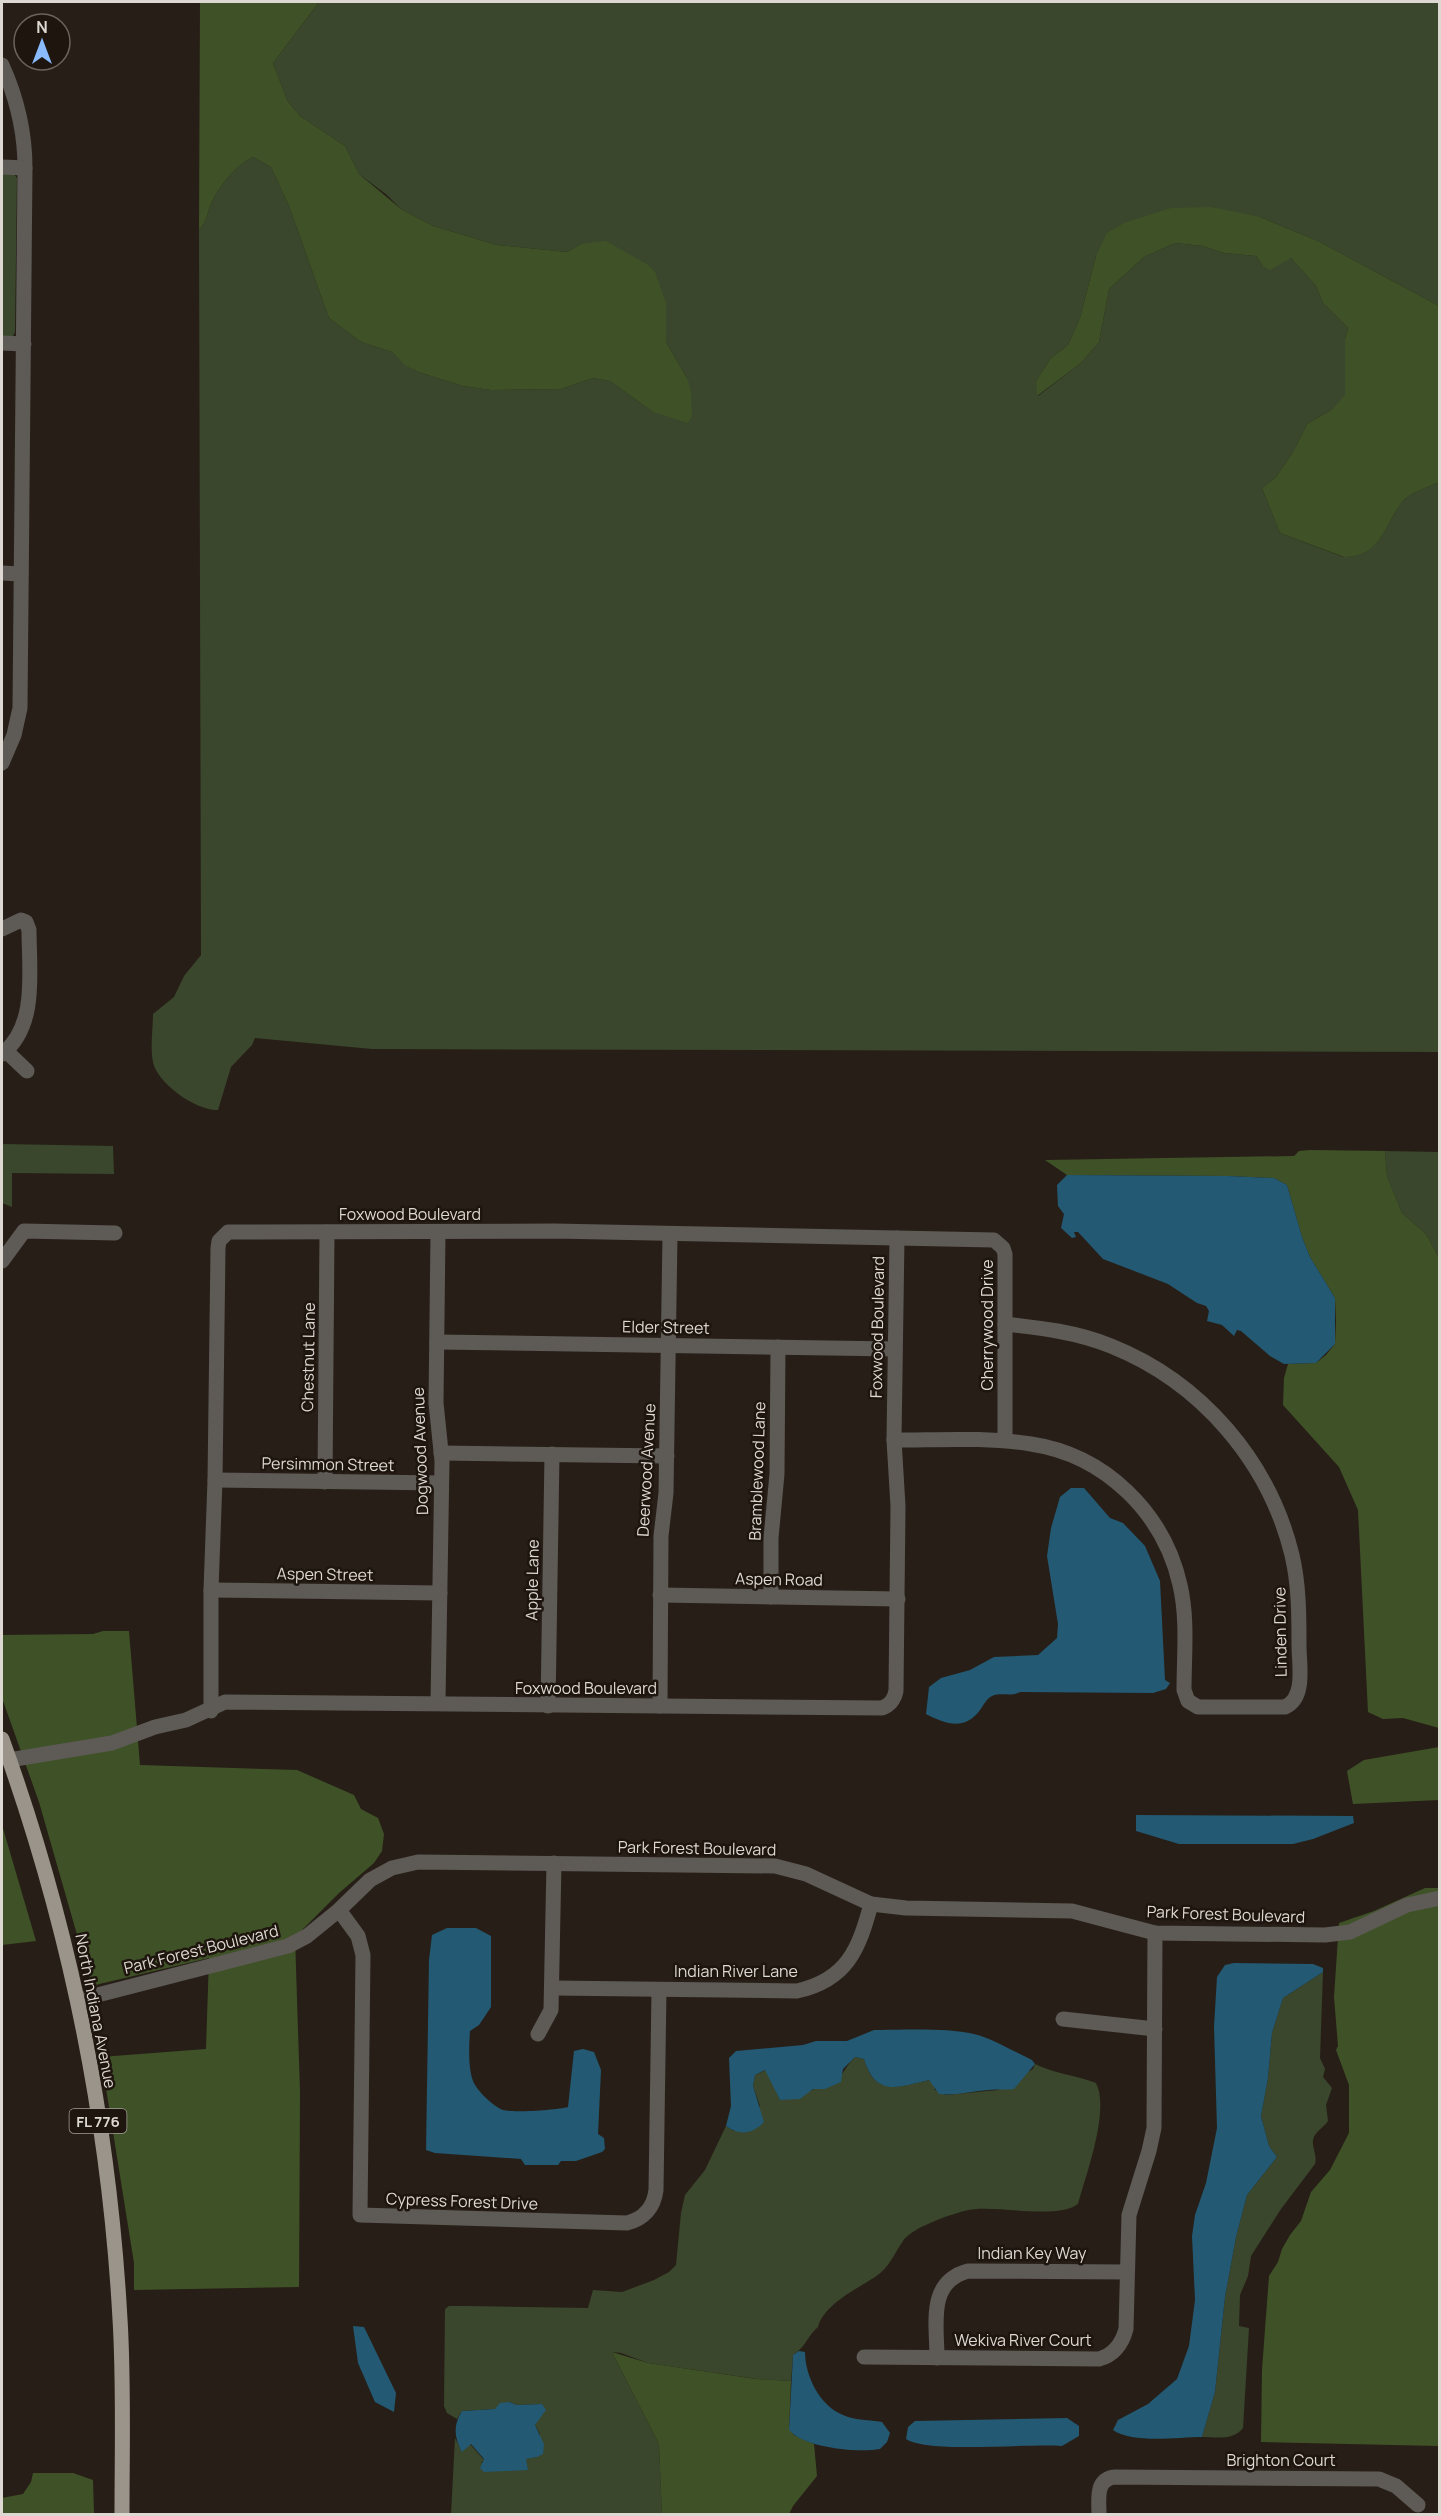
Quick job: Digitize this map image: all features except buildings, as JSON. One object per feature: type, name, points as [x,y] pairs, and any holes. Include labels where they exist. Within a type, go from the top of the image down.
[{"type":"main road","name":"North Indiana Avenue","points":[[2,1739],[49,1880],[88,2046],[105,2166],[117,2278],[122,2377],[122,2514]]},
{"type":"street","points":[[2,65],[21,116],[25,168],[20,708],[14,735],[2,763]]},
{"type":"street","points":[[2,167],[25,168]]},
{"type":"street","points":[[2,343],[24,344]]},
{"type":"street","points":[[2,573],[21,574]]},
{"type":"street","points":[[2,929],[21,920],[26,922],[29,930],[28,1009],[18,1036],[4,1052],[27,1071]]},
{"type":"street","points":[[2,1261],[24,1231],[115,1233]]},
{"type":"street","name":"Foxwood Boulevard","points":[[9,1760],[112,1743],[155,1727],[211,1711],[225,1702],[548,1706],[882,1708],[887,1706],[891,1703],[896,1691],[898,1599],[898,1506],[894,1440],[897,1238],[554,1231],[438,1233],[233,1231],[223,1235],[219,1241],[211,1590],[211,1711]]},
{"type":"street","name":"Chestnut Lane","points":[[324,1482],[327,1232]]},
{"type":"street","name":"Dogwood Avenue","points":[[438,1233],[436,1403],[441,1453],[438,1703]]},
{"type":"street","name":"Deerwood Avenue","points":[[660,1706],[661,1536],[666,1493],[670,1235]]},
{"type":"street","name":"Cherrywood Drive","points":[[897,1238],[991,1239],[1000,1244],[1005,1254],[1005,1440]]},
{"type":"street","name":"Linden Drive","points":[[894,1440],[1005,1440],[1047,1447],[1088,1462],[1123,1487],[1152,1520],[1169,1550],[1180,1587],[1184,1617],[1184,1690],[1188,1701],[1198,1707],[1285,1707],[1296,1699],[1299,1693],[1299,1613],[1292,1556],[1272,1496],[1239,1442],[1218,1417],[1192,1394],[1138,1358],[1082,1336],[1056,1330],[1005,1324]]},
{"type":"street","name":"Elder Street","points":[[437,1342],[895,1348]]},
{"type":"street","name":"Bramblewood Lane","points":[[771,1597],[771,1538],[777,1474],[778,1347]]},
{"type":"street","points":[[441,1453],[667,1456]]},
{"type":"street","name":"Apple Lane","points":[[548,1706],[552,1454]]},
{"type":"street","name":"Persimmon Street","points":[[215,1480],[441,1483]]},
{"type":"street","name":"Aspen Street","points":[[211,1590],[440,1593]]},
{"type":"street","name":"Aspen Road","points":[[660,1596],[898,1599]]},
{"type":"street","name":"Park Forest Boulevard","points":[[78,2000],[288,1946],[307,1936],[339,1910],[370,1880],[404,1864],[418,1862],[775,1866],[806,1874],[871,1904],[906,1908],[1072,1911],[1155,1933],[1336,1935],[1365,1927],[1407,1905],[1440,1898]]},
{"type":"street","points":[[538,2034],[551,2010],[554,1863]]},
{"type":"street","name":"Indian River Lane","points":[[553,1988],[797,1990],[815,1986],[834,1975],[849,1960],[858,1945],[871,1904]]},
{"type":"street","name":"Cypress Forest Drive","points":[[339,1910],[358,1936],[363,1955],[360,2215],[627,2223],[644,2215],[653,2202],[656,2190],[659,1990]]},
{"type":"street","name":"Wekiva River Court","points":[[864,2358],[1104,2358],[1120,2345],[1126,2329],[1129,2215],[1154,2128],[1155,1933]]},
{"type":"street","points":[[1063,2019],[1155,2029]]},
{"type":"street","name":"Indian Key Way","points":[[937,2358],[938,2296],[946,2283],[958,2273],[968,2271],[1126,2272]]},
{"type":"street","name":"Brighton Court","points":[[1099,2514],[1099,2494],[1102,2482],[1107,2478],[1378,2479],[1396,2486],[1418,2505]]},
{"type":"green space","points":[[200,2],[319,2],[273,63],[287,100],[300,116],[345,146],[359,174],[401,209],[433,226],[497,245],[567,252],[581,244],[606,241],[648,265],[655,272],[666,303],[666,342],[688,380],[692,416],[688,423],[653,412],[610,381],[593,378],[561,389],[491,390],[463,386],[421,373],[406,366],[392,352],[361,342],[329,318],[289,206],[271,167],[253,157],[240,165],[223,183],[199,230]]},
{"type":"green space","points":[[319,2],[1439,2],[1439,306],[1318,241],[1260,217],[1096,256],[1080,318],[1068,345],[1051,358],[1036,381],[1038,396],[1081,363],[1099,342],[1109,289],[1144,257],[1175,243],[1203,246],[1224,253],[1256,256],[1263,266],[1291,258],[1316,286],[1323,303],[1348,328],[1345,339],[1345,396],[1331,410],[1307,424],[1293,452],[1276,477],[1262,488],[1280,533],[1343,557],[1356,556],[1374,546],[1405,499],[1439,482],[1439,1052],[372,1049],[255,1038],[252,1045],[231,1067],[218,1110],[199,1106],[170,1087],[156,1070],[153,1062],[153,1014],[174,997],[184,976],[201,955],[199,230],[223,183],[240,165],[253,157],[271,167],[289,206],[329,318],[361,342],[392,352],[407,366],[421,373],[463,386],[491,390],[561,389],[593,378],[610,381],[653,412],[688,380],[666,342],[666,303],[581,244],[567,252],[497,245],[433,226],[401,209],[359,174],[345,146],[300,116],[287,100],[273,63]]},
{"type":"green space","points":[[2,173],[13,173],[17,178],[15,332],[13,336],[2,337]]},
{"type":"green space","points":[[1211,207],[1260,217],[1318,241],[1439,306],[1439,482],[1405,499],[1380,539],[1366,552],[1344,557],[1280,533],[1262,488],[1276,477],[1293,452],[1307,424],[1331,410],[1345,395],[1345,339],[1348,328],[1323,303],[1316,286],[1291,258],[1270,270],[1263,266],[1256,256],[1224,253],[1203,246],[1175,243],[1144,257],[1109,289],[1099,342],[1081,363],[1037,396],[1036,381],[1051,358],[1068,345],[1080,318],[1096,256],[1107,233],[1124,223],[1171,208]]},
{"type":"green space","points":[[2,1144],[113,1146],[114,1174],[12,1173],[12,1207],[2,1203]]},
{"type":"green space","points":[[1299,1151],[1385,1151],[1387,1176],[1402,1213],[1426,1234],[1439,1258],[1439,1728],[1403,1718],[1383,1719],[1368,1712],[1358,1510],[1339,1467],[1283,1405],[1284,1378],[1288,1364],[1316,1363],[1326,1355],[1335,1344],[1336,1321],[1335,1298],[1310,1257],[1287,1185],[1274,1178],[1067,1175],[1045,1160],[1294,1156]]},
{"type":"green space","points":[[1385,1151],[1439,1152],[1439,1258],[1426,1234],[1402,1213],[1387,1176]]},
{"type":"green space","points":[[103,1631],[129,1631],[140,1765],[297,1770],[354,1795],[361,1809],[378,1818],[384,1834],[382,1851],[374,1863],[339,1893],[295,1937],[300,2092],[299,2287],[134,2290],[134,2263],[101,2057],[206,2049],[209,1958],[91,1986],[87,1961],[78,1938],[39,1802],[2,1698],[2,1635],[93,1634]]},
{"type":"green space","points":[[1439,1747],[1439,1800],[1353,1804],[1347,1771],[1364,1760]]},
{"type":"green space","points":[[2,1825],[36,1941],[2,1945]]},
{"type":"green space","points":[[1425,1888],[1439,1888],[1439,2446],[1261,2442],[1262,2370],[1269,2276],[1290,2235],[1301,2221],[1311,2192],[1330,2170],[1349,2133],[1349,2085],[1336,2050],[1338,2046],[1334,1997],[1339,1923],[1374,1911]]},
{"type":"green space","points":[[1323,1972],[1320,2058],[1325,2069],[1323,2077],[1332,2088],[1326,2105],[1328,2121],[1313,2138],[1315,2164],[1281,2209],[1251,2256],[1248,2276],[1240,2295],[1239,2326],[1249,2328],[1243,2428],[1229,2437],[1202,2437],[1215,2392],[1225,2297],[1236,2237],[1247,2195],[1277,2157],[1269,2146],[1261,2116],[1268,2078],[1272,2033],[1283,1998]]},
{"type":"green space","points":[[855,2057],[864,2059],[874,2079],[881,2084],[898,2086],[929,2080],[935,2090],[946,2095],[998,2090],[1033,2069],[1035,2064],[1096,2083],[1100,2095],[1099,2126],[1078,2204],[1068,2209],[1039,2212],[976,2209],[940,2219],[914,2231],[907,2236],[880,2273],[842,2298],[827,2311],[801,2349],[793,2355],[791,2381],[757,2379],[648,2363],[612,2352],[659,2444],[662,2514],[451,2514],[455,2438],[462,2451],[470,2444],[484,2460],[481,2463],[528,2470],[525,2459],[537,2457],[540,2434],[535,2425],[542,2404],[517,2405],[509,2402],[495,2409],[462,2411],[457,2419],[447,2413],[444,2406],[445,2309],[449,2306],[588,2308],[593,2290],[622,2292],[669,2272],[676,2265],[685,2195],[705,2170],[726,2126],[734,2131],[760,2106],[753,2086],[755,2075],[766,2070],[780,2100],[834,2084]]},
{"type":"green space","points":[[612,2352],[648,2363],[756,2379],[791,2381],[789,2429],[794,2435],[814,2444],[817,2476],[789,2514],[662,2514],[659,2444]]},
{"type":"green space","points":[[33,2473],[73,2473],[93,2480],[94,2514],[2,2514],[2,2498],[23,2494],[31,2482]]},
{"type":"water","points":[[1067,1175],[1274,1178],[1287,1185],[1310,1257],[1335,1298],[1335,1344],[1316,1363],[1284,1364],[1270,1356],[1241,1331],[1237,1330],[1234,1336],[1222,1325],[1207,1321],[1209,1311],[1206,1306],[1197,1303],[1168,1284],[1103,1259],[1078,1232],[1074,1232],[1076,1237],[1072,1238],[1061,1228],[1064,1214],[1058,1206],[1057,1185]]},
{"type":"water","points":[[1071,1488],[1084,1488],[1110,1518],[1123,1523],[1145,1546],[1160,1581],[1165,1680],[1170,1683],[1166,1689],[1153,1693],[1020,1692],[995,1695],[988,1698],[974,1717],[954,1724],[940,1721],[926,1714],[929,1687],[941,1678],[970,1670],[994,1657],[1038,1655],[1057,1638],[1058,1624],[1047,1556],[1051,1528],[1060,1497]]},
{"type":"water","points":[[1136,1815],[1353,1816],[1354,1823],[1293,1844],[1179,1844],[1136,1831]]},
{"type":"water","points":[[447,1928],[476,1928],[491,1936],[491,2007],[479,2025],[470,2031],[471,2075],[475,2085],[486,2098],[503,2110],[535,2111],[568,2107],[574,2051],[583,2049],[594,2052],[601,2070],[598,2134],[604,2138],[605,2149],[602,2152],[576,2161],[561,2161],[558,2165],[525,2165],[521,2159],[435,2153],[426,2150],[429,1960],[432,1935]]},
{"type":"water","points":[[1234,1963],[1313,1964],[1323,1968],[1323,1972],[1283,1998],[1272,2033],[1268,2078],[1261,2116],[1269,2146],[1277,2157],[1247,2195],[1236,2237],[1225,2297],[1215,2392],[1202,2437],[1156,2439],[1132,2437],[1113,2430],[1118,2420],[1148,2404],[1177,2379],[1189,2346],[1195,2300],[1192,2236],[1195,2215],[1206,2183],[1217,2128],[1214,2027],[1217,1977],[1225,1965]]},
{"type":"water","points":[[874,2030],[970,2033],[1000,2044],[1032,2060],[1035,2064],[1014,2089],[939,2094],[929,2080],[898,2087],[882,2085],[875,2080],[864,2059],[855,2057],[843,2069],[841,2082],[825,2089],[813,2089],[800,2099],[780,2100],[765,2070],[755,2075],[753,2086],[764,2122],[746,2132],[736,2131],[726,2126],[731,2106],[729,2058],[736,2051],[803,2045],[816,2041],[847,2041]]},
{"type":"water","points":[[353,2326],[364,2327],[396,2393],[394,2412],[375,2402],[358,2363]]},
{"type":"water","points":[[799,2351],[805,2352],[811,2380],[827,2405],[847,2417],[882,2422],[890,2433],[887,2442],[880,2449],[832,2448],[807,2441],[789,2430],[793,2355]]},
{"type":"water","points":[[509,2402],[517,2405],[542,2404],[546,2410],[535,2425],[544,2444],[543,2454],[526,2459],[528,2470],[484,2472],[480,2468],[484,2459],[471,2444],[462,2452],[456,2436],[457,2421],[462,2411],[495,2409],[500,2403]]},
{"type":"water","points":[[1067,2418],[1079,2426],[1079,2436],[1062,2446],[957,2447],[936,2446],[906,2439],[908,2427],[915,2421]]}]
